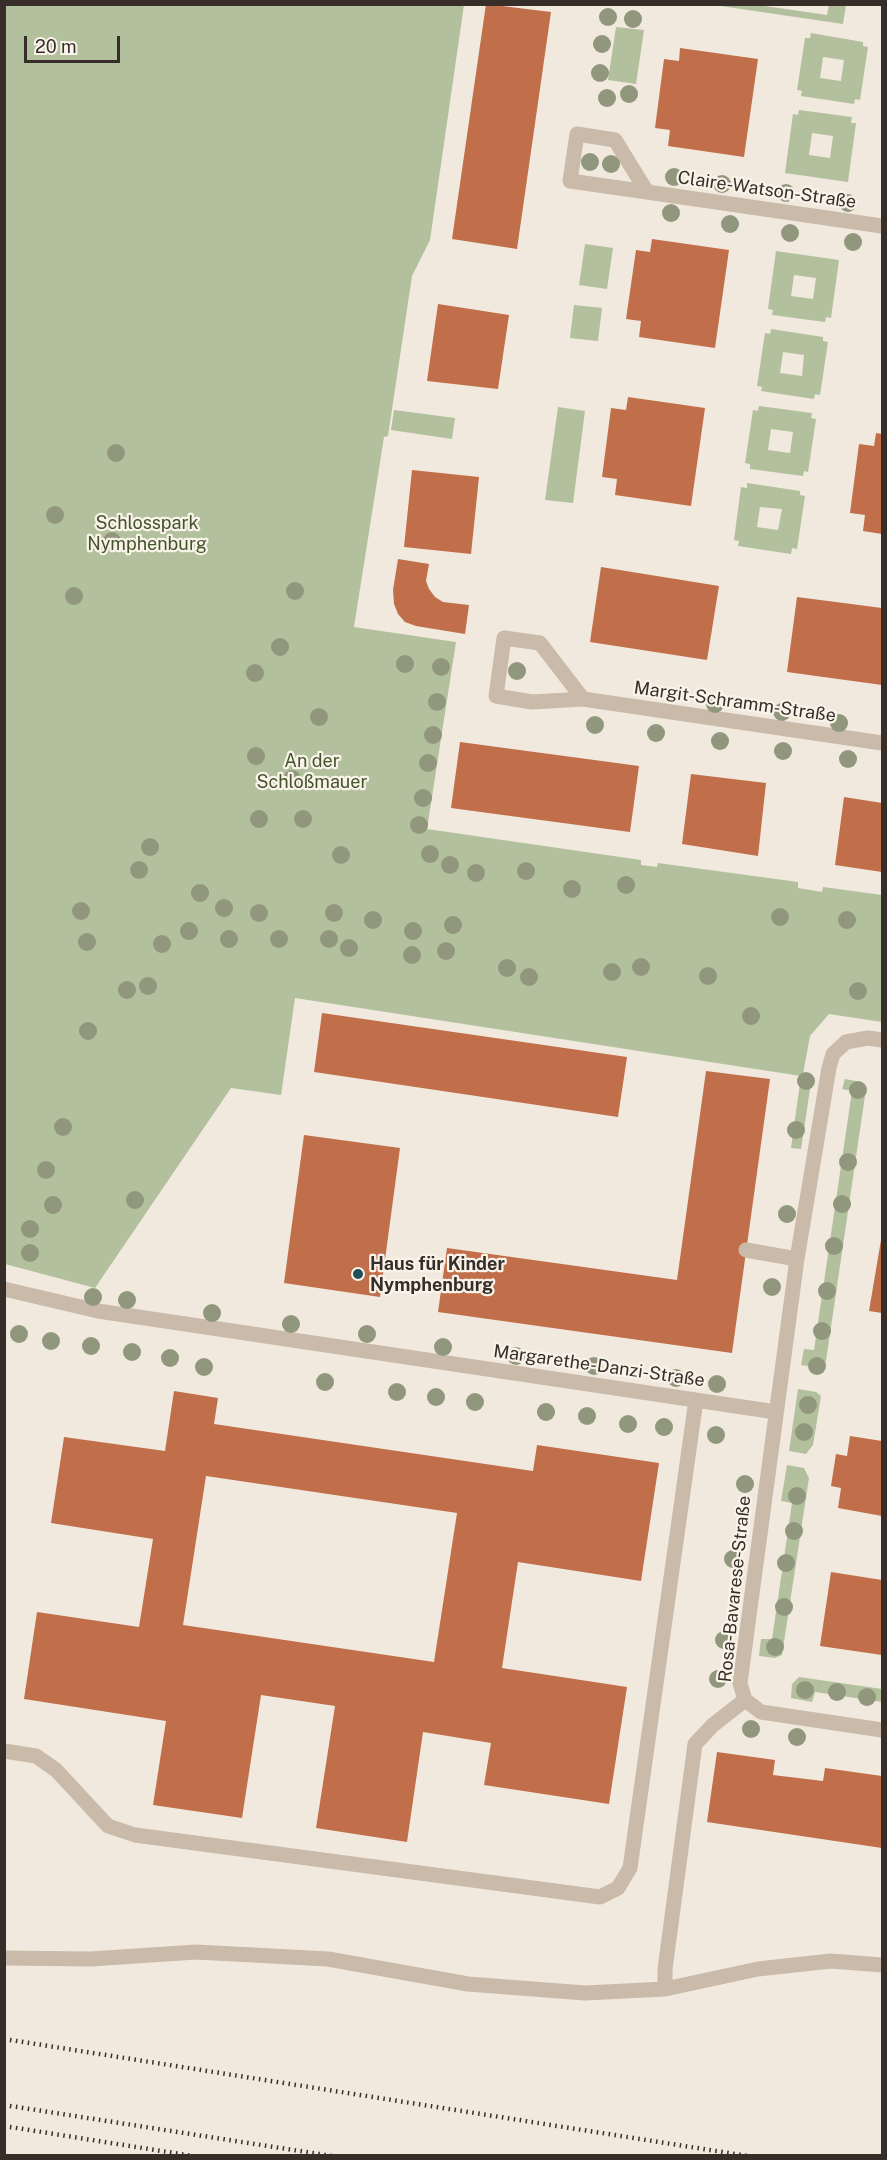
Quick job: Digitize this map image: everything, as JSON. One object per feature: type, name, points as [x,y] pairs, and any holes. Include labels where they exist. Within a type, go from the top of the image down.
[{"type":"street","name":"Claire-Watson-Straße","points":[[647,192],[615,140],[576,134],[570,181],[882,226]]},
{"type":"street","name":"Margit-Schramm-Straße","points":[[583,699],[540,643],[504,638],[495,696],[532,702],[583,699],[882,743]]},
{"type":"street","points":[[776,1412],[797,1260],[833,1054],[846,1042],[868,1038],[882,1040]]},
{"type":"street","points":[[746,1250],[797,1260]]},
{"type":"street","name":"Margarethe-Danzi-Straße","points":[[4,1289],[98,1311],[776,1412]]},
{"type":"street","points":[[4,1751],[36,1756],[56,1770],[108,1826],[135,1835],[600,1897],[618,1888],[630,1868],[696,1400]]},
{"type":"street","name":"Rosa-Bavarese-Straße","points":[[776,1412],[740,1683],[745,1700],[761,1712],[882,1730]]},
{"type":"street","points":[[665,1989],[665,1969],[695,1744],[713,1725],[745,1700]]},
{"type":"street","points":[[4,1958],[90,1959],[196,1952],[328,1959],[468,1984],[585,1993],[665,1989],[769,1968],[831,1961],[882,1965]]},
{"type":"green space","points":[[4,5],[464,5],[430,240],[412,276],[388,436],[384,437],[354,627],[456,642],[427,829],[641,860],[641,865],[657,867],[658,863],[798,882],[798,888],[822,892],[823,887],[882,895],[882,1022],[829,1014],[810,1036],[803,1074],[812,1076],[801,1149],[791,1148],[801,1076],[295,998],[281,1095],[231,1088],[95,1288],[5,1264]]},
{"type":"green space","points":[[714,5],[758,5],[827,15],[829,5],[846,5],[843,24]]},
{"type":"green space","points":[[616,27],[644,30],[636,84],[608,80]]},
{"type":"green space","points":[[811,33],[863,42],[863,46],[868,47],[860,100],[855,99],[854,104],[801,96],[802,91],[797,90],[805,38],[810,38]],"holes":[[[823,57],[844,60],[841,81],[820,78]]]},
{"type":"green space","points":[[799,110],[852,117],[851,123],[856,123],[848,182],[785,173],[793,114],[798,115]],"holes":[[[812,133],[833,136],[830,158],[809,155]]]},
{"type":"green space","points":[[585,244],[613,248],[607,289],[579,285]]},
{"type":"green space","points":[[776,251],[839,260],[831,318],[826,317],[825,322],[772,315],[773,310],[768,309]],"holes":[[[794,275],[816,278],[813,299],[791,296]]]},
{"type":"green space","points":[[574,305],[602,308],[598,341],[570,338]]},
{"type":"green space","points":[[771,329],[823,337],[823,341],[828,342],[820,395],[815,394],[814,399],[761,391],[762,387],[757,386],[765,333],[770,334]],"holes":[[[783,352],[804,355],[802,376],[780,373]]]},
{"type":"green space","points":[[759,406],[812,413],[811,418],[816,419],[808,472],[804,471],[803,476],[750,469],[750,464],[745,463],[753,410],[758,411]],"holes":[[[771,429],[793,432],[790,453],[768,450]]]},
{"type":"green space","points":[[558,407],[585,411],[573,503],[545,500]]},
{"type":"green space","points":[[394,410],[455,418],[452,439],[391,430]]},
{"type":"green space","points":[[747,483],[800,491],[800,495],[805,496],[797,549],[792,548],[791,554],[738,546],[739,541],[734,540],[741,487],[747,488]],"holes":[[[760,507],[782,509],[778,530],[757,527]]]},
{"type":"green space","points":[[845,1079],[861,1082],[866,1089],[826,1361],[821,1368],[801,1365],[804,1349],[814,1350],[852,1091],[842,1089]]},
{"type":"green space","points":[[798,1389],[816,1392],[821,1396],[813,1445],[806,1454],[789,1451]]},
{"type":"green space","points":[[787,1465],[804,1468],[809,1478],[782,1655],[775,1658],[759,1656],[761,1639],[772,1639],[792,1503],[781,1501]]},
{"type":"green space","points":[[799,1677],[882,1689],[882,1702],[815,1692],[812,1702],[791,1698],[792,1684]]},
{"type":"building","points":[[486,4],[551,12],[517,249],[452,239]]},
{"type":"building","points":[[680,48],[758,59],[744,157],[668,146],[670,130],[655,128],[664,59],[679,61]]},
{"type":"building","points":[[652,239],[729,250],[715,348],[639,337],[641,321],[626,319],[636,250],[650,252]]},
{"type":"building","points":[[438,304],[509,315],[498,389],[427,381]]},
{"type":"building","points":[[628,397],[705,408],[691,506],[615,495],[617,479],[602,477],[611,408],[626,410]]},
{"type":"building","points":[[876,433],[882,434],[882,534],[863,531],[865,515],[850,513],[859,444],[874,446]]},
{"type":"building","points":[[412,470],[479,477],[471,554],[404,547]]},
{"type":"building","points":[[398,559],[429,564],[426,581],[435,597],[443,602],[469,605],[465,634],[405,622],[398,614],[394,604],[393,590]]},
{"type":"building","points":[[601,567],[719,586],[707,660],[590,642]]},
{"type":"building","points":[[797,597],[882,608],[882,685],[787,672]]},
{"type":"building","points":[[460,742],[639,766],[630,832],[451,808]]},
{"type":"building","points":[[691,774],[766,783],[758,856],[682,844]]},
{"type":"building","points":[[844,797],[882,803],[882,872],[835,865]]},
{"type":"building","points":[[322,1013],[627,1057],[618,1117],[314,1072]]},
{"type":"building","points":[[706,1071],[770,1079],[732,1353],[438,1312],[447,1248],[677,1280]]},
{"type":"building","points":[[304,1135],[400,1148],[380,1297],[284,1283]]},
{"type":"building","points":[[882,1240],[882,1313],[869,1311]]},
{"type":"building","points":[[174,1391],[218,1398],[214,1424],[533,1471],[537,1445],[659,1463],[641,1581],[518,1562],[502,1668],[627,1687],[609,1804],[484,1785],[491,1743],[423,1732],[407,1842],[316,1828],[335,1706],[261,1695],[242,1818],[153,1805],[166,1721],[24,1699],[37,1612],[139,1627],[153,1539],[51,1523],[64,1437],[165,1451]],"holes":[[[206,1476],[457,1513],[434,1662],[183,1625]]]},
{"type":"building","points":[[850,1436],[882,1441],[882,1516],[838,1508],[841,1488],[831,1486],[836,1454],[847,1456]]},
{"type":"building","points":[[831,1572],[882,1580],[882,1655],[820,1646]]},
{"type":"building","points":[[717,1752],[775,1760],[773,1775],[823,1781],[825,1768],[882,1776],[882,1848],[707,1822]]},
{"type":"railway","points":[[4,2039],[748,2156]]},
{"type":"railway","points":[[4,2105],[332,2156]]},
{"type":"railway","points":[[4,2126],[193,2156]]},
{"type":"place","name":"Haus für Kinder Nymphenburg","points":[[358,1274]]},
{"type":"park label","name":"Schlosspark Nymphenburg","points":[[147,533]]},
{"type":"park label","name":"An der Schloßmauer","points":[[312,771]]}]
